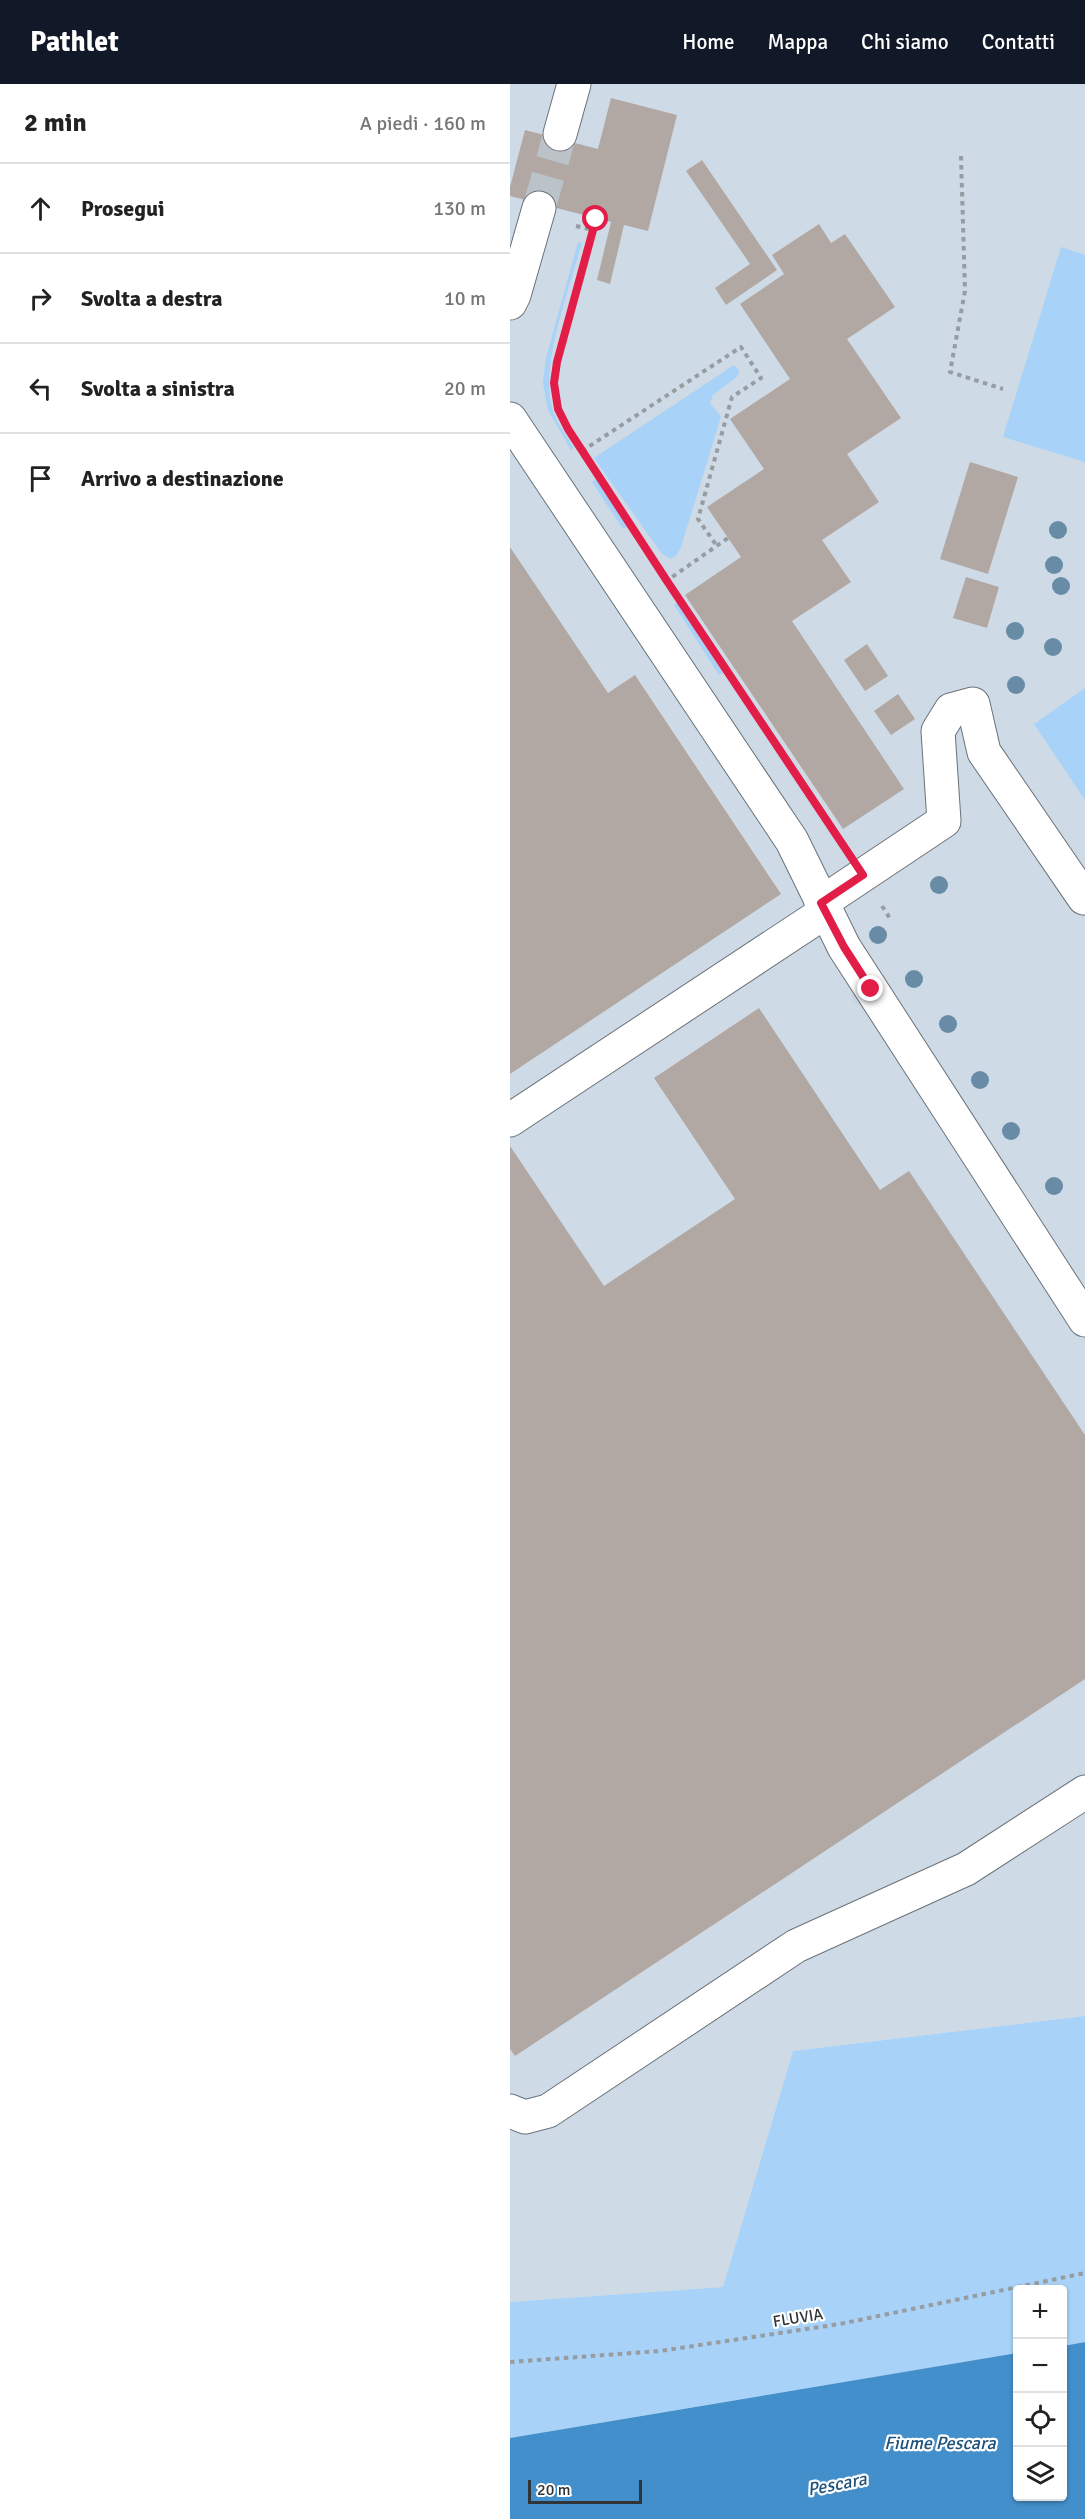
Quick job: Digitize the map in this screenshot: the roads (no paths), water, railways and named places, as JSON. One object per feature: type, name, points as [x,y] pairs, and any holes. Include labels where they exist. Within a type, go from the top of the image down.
[{"type":"lane","points":[[560,134],[574,84]]},
{"type":"lane","points":[[510,303],[539,208]]},
{"type":"lane","points":[[510,419],[792,841],[844,947],[1085,1320]]},
{"type":"lane","points":[[510,1120],[823,907],[863,875],[944,821],[938,731],[951,710],[973,704],[984,752],[1084,898]]},
{"type":"lane","points":[[510,2110],[525,2117],[548,2111],[796,1946],[966,1869],[1085,1792]]},
{"type":"water","name":"Fiume Pescara","points":[[1085,2342],[1085,2519],[510,2519],[510,2438],[1013,2354],[1013,2501],[1067,2501],[1067,2345]]},
{"type":"tunnel","points":[[539,208],[560,134]]},
{"type":"water label","name":"Pescara","points":[[837,2484]]}]
